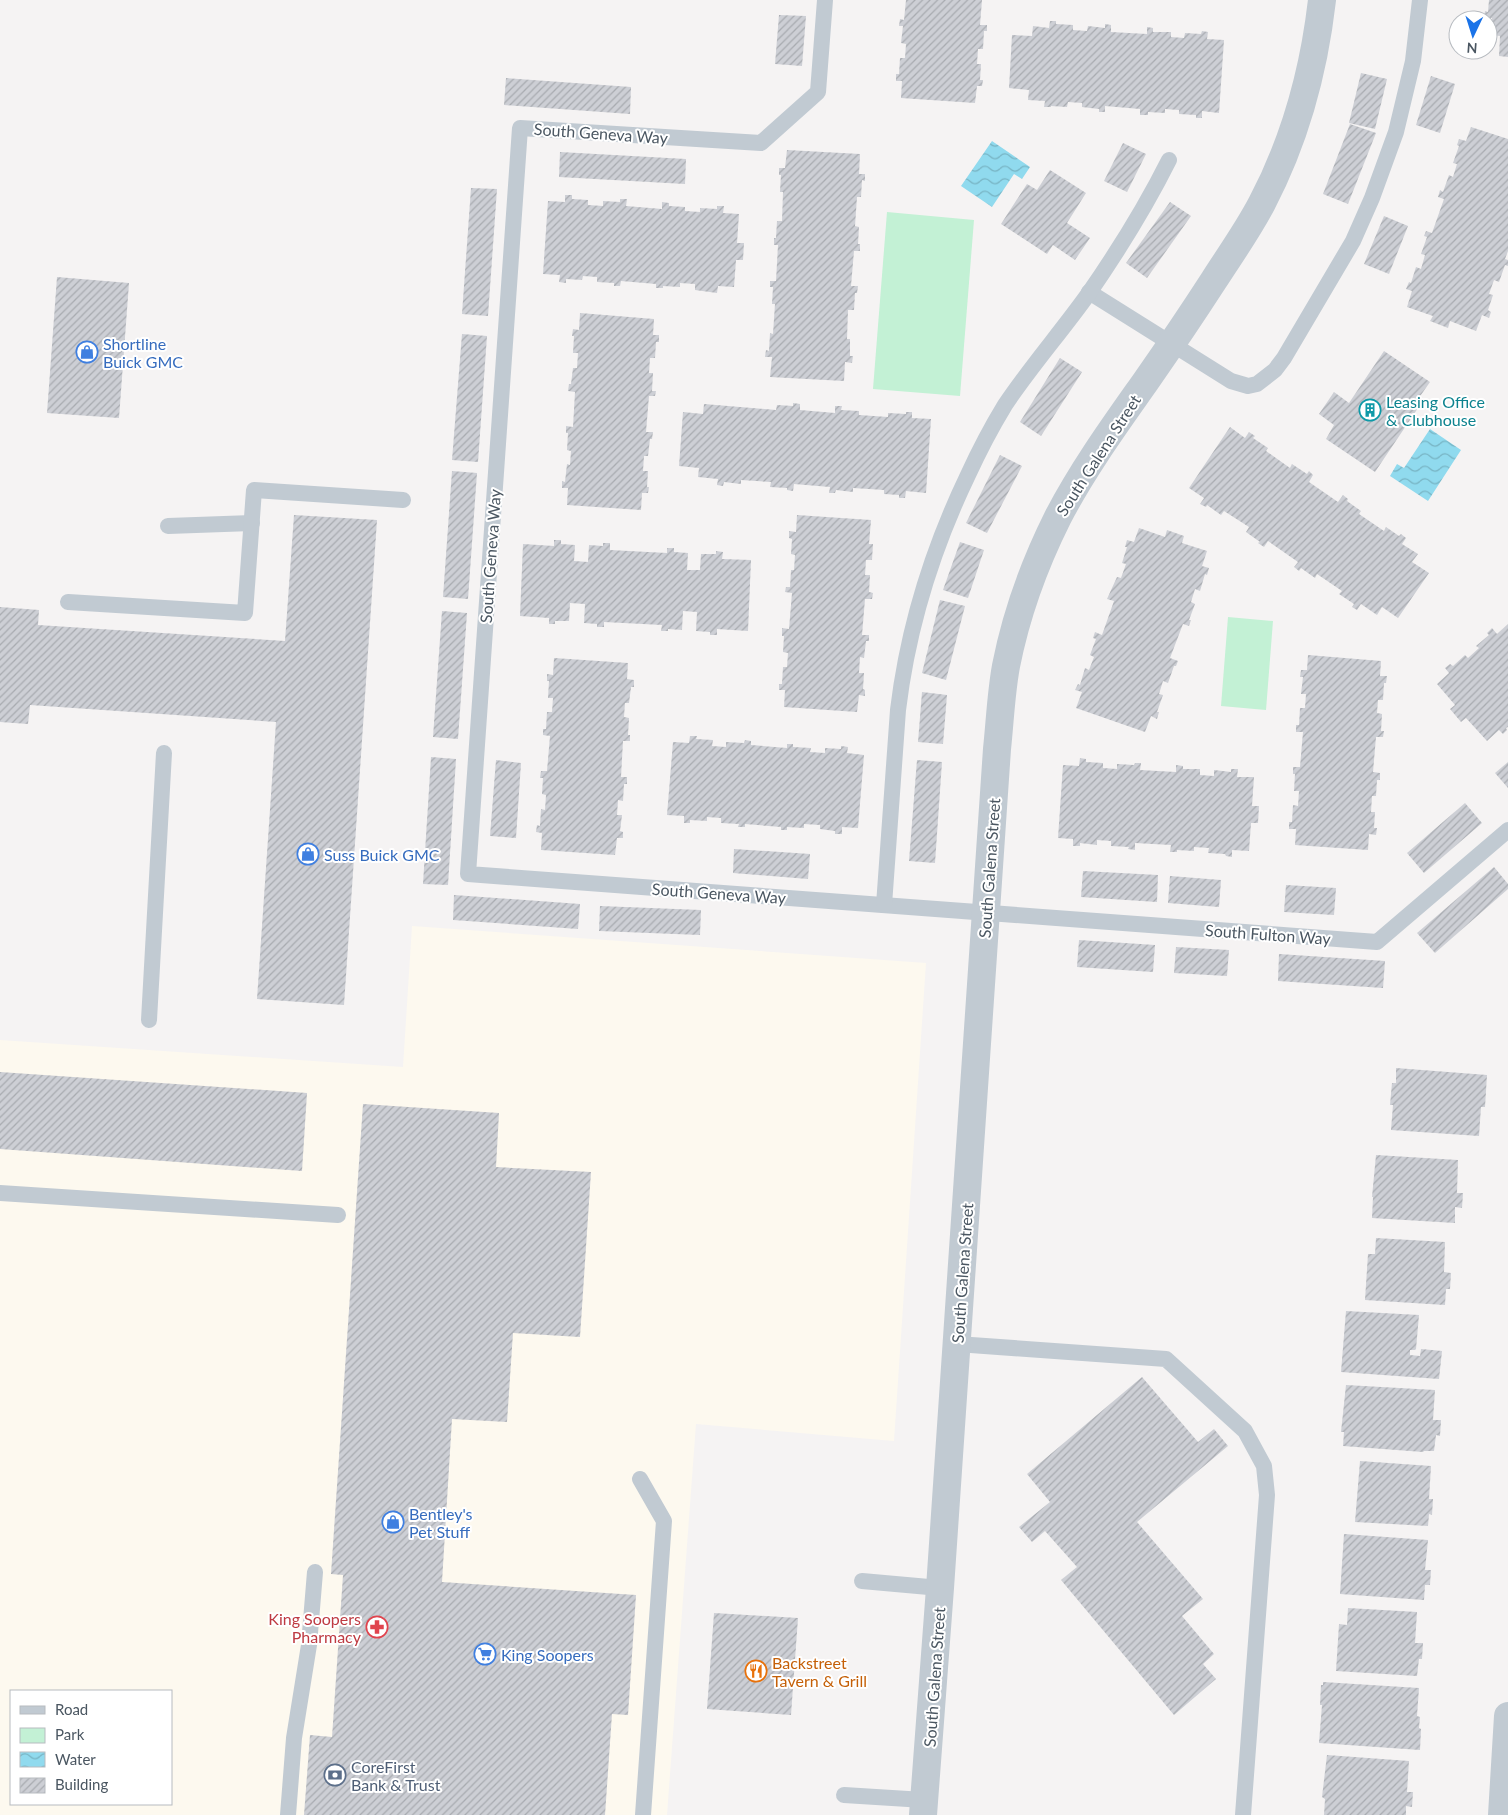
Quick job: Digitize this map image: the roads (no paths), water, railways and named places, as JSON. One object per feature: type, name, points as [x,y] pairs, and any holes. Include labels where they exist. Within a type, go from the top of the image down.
[{"type":"street","name":"South Galena Street","points":[[924,1807],[1002,699],[1006,665],[1022,607],[1043,550],[1069,497],[1097,452],[1171,345],[1240,239],[1262,203],[1276,174],[1298,118],[1306,88],[1313,58],[1322,0]]},
{"type":"street","points":[[1502,1815],[1508,1716]]},
{"type":"lane","name":"South Geneva Way","points":[[825,0],[818,92],[761,144],[520,128],[468,874],[987,913]]},
{"type":"lane","points":[[1089,292],[1231,381],[1248,386],[1266,379],[1284,358],[1345,256],[1372,198],[1396,132],[1410,80],[1420,0]]},
{"type":"lane","points":[[884,904],[900,695],[909,642],[928,572],[954,503],[986,437],[1006,404],[1089,292],[1138,215],[1169,160]]},
{"type":"lane","points":[[68,602],[245,613],[254,490],[403,500]]},
{"type":"lane","points":[[168,526],[252,523]]},
{"type":"lane","points":[[149,1020],[164,753]]},
{"type":"lane","name":"South Fulton Way","points":[[987,913],[1377,942],[1508,830]]},
{"type":"lane","points":[[0,1193],[338,1215]]},
{"type":"lane","points":[[957,1344],[1166,1359],[1245,1431],[1264,1466],[1267,1495],[1243,1815]]},
{"type":"lane","points":[[640,1479],[664,1521],[643,1815]]},
{"type":"lane","points":[[288,1815],[294,1738],[309,1645],[314,1572]]},
{"type":"lane","points":[[862,1581],[940,1588]]},
{"type":"lane","points":[[844,1794],[924,1807]]},
{"type":"water","points":[[992,141],[1030,167],[1022,179],[1014,174],[992,207],[961,186]]},
{"type":"water","points":[[1430,429],[1461,450],[1428,501],[1390,476],[1397,464],[1404,468]]},
{"type":"place","name":"Shortline Buick GMC","points":[[87,352]]},
{"type":"place","name":"Leasing Office & Clubhouse","points":[[1370,410]]},
{"type":"place","name":"Suss Buick GMC","points":[[308,854]]},
{"type":"place","name":"Bentley's Pet Stuff","points":[[393,1522]]},
{"type":"place","name":"King Soopers Pharmacy","points":[[377,1627]]},
{"type":"place","name":"King Soopers","points":[[485,1654]]},
{"type":"place","name":"Backstreet Tavern & Grill","points":[[756,1671]]},
{"type":"place","name":"CoreFirst Bank & Trust","points":[[335,1775]]}]
